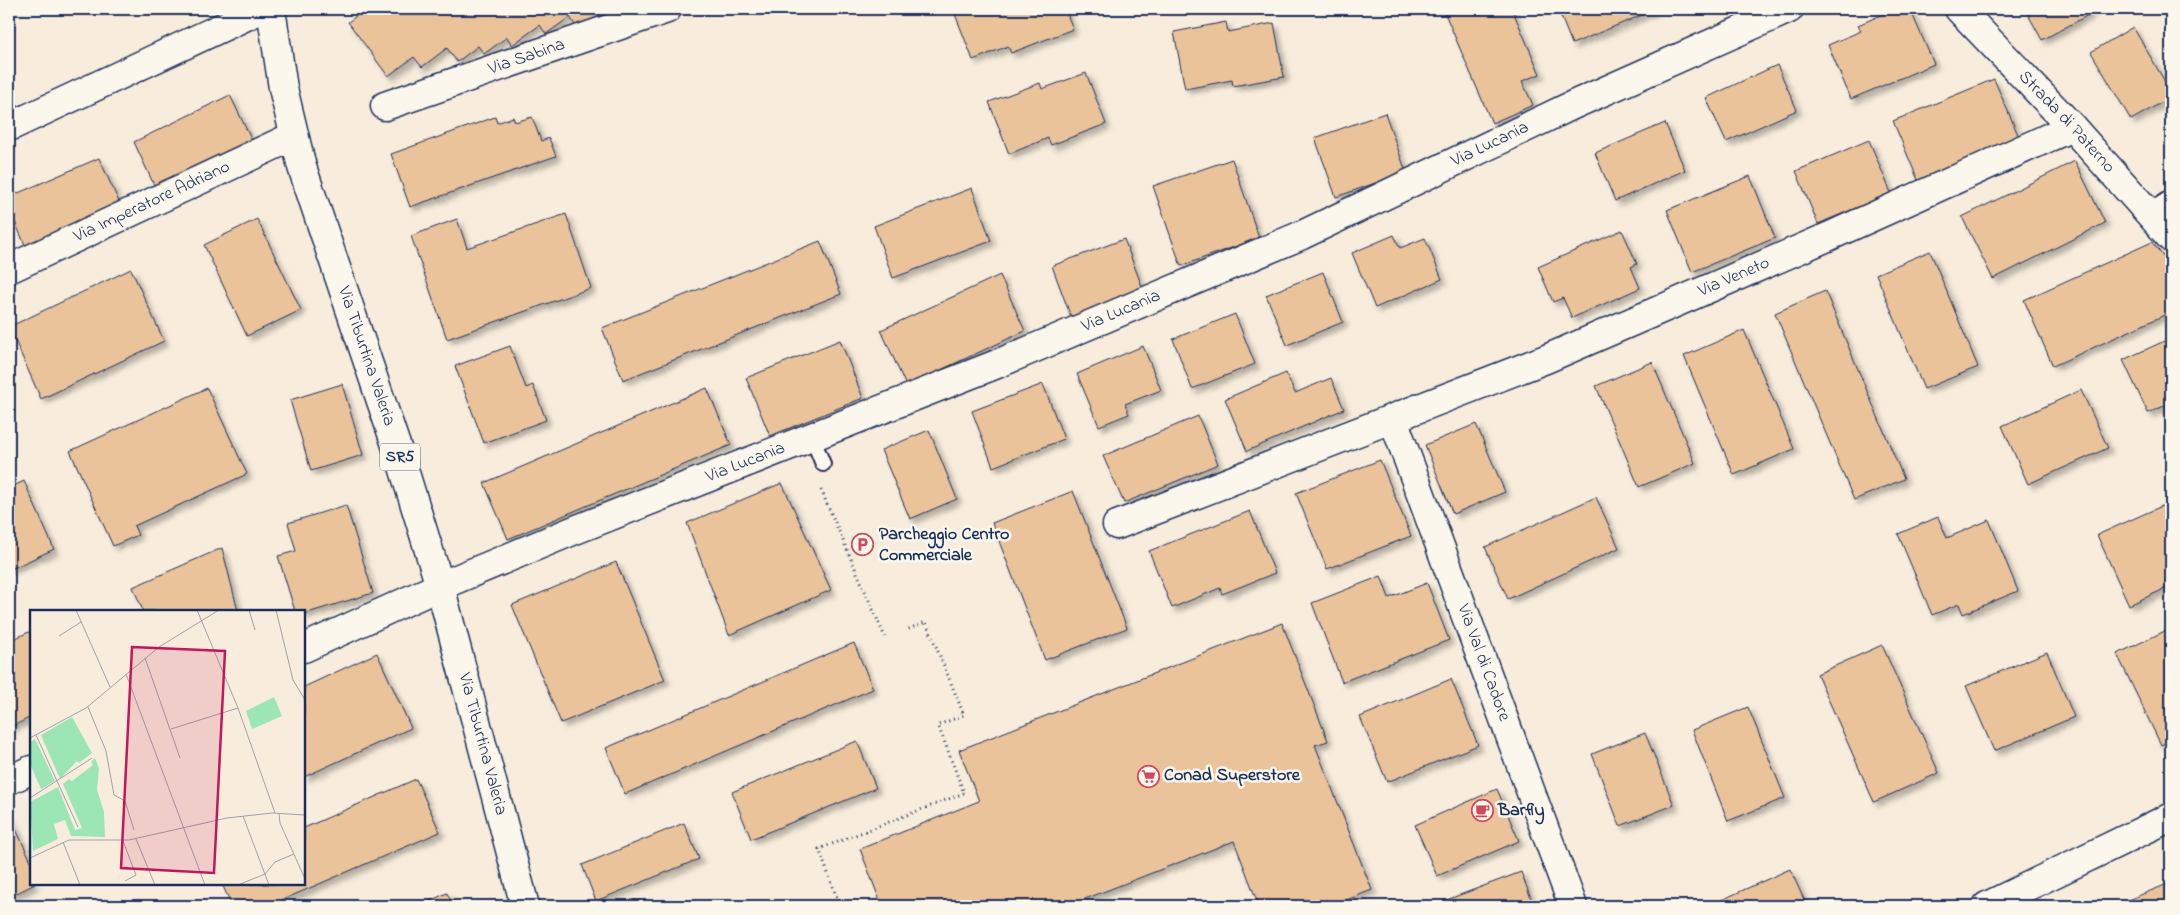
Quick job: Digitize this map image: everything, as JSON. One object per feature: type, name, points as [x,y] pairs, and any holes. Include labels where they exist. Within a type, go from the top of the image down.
[{"type":"street","points":[[9,127],[262,9]]},
{"type":"street","name":"Via Tiburtina Valeria","points":[[271,9],[279,65],[302,167],[401,460],[440,586],[525,906]]},
{"type":"street","name":"Via Sabina","points":[[385,106],[667,9]]},
{"type":"street","name":"Via Lucania","points":[[305,648],[440,586],[570,532],[997,364],[1302,234],[1573,105],[1789,9]]},
{"type":"street","name":"Strada di Paterno","points":[[1959,9],[2072,126],[2171,238]]},
{"type":"street","name":"Via Veneto","points":[[1117,525],[1564,351],[1830,236],[2072,126]]},
{"type":"street","name":"Via Imperatore Adriano","points":[[9,269],[294,136]]},
{"type":"street","name":"Via Val di Cadore","points":[[1393,419],[1573,906]]},
{"type":"street","points":[[9,780],[30,770]]},
{"type":"street","points":[[1987,906],[2171,817]]},
{"type":"lane","points":[[2148,212],[2171,197]]},
{"type":"lane","points":[[812,437],[823,464]]},
{"type":"path","points":[[819,486],[885,637]]},
{"type":"path","points":[[840,906],[819,849],[964,793],[938,725],[964,715],[926,622],[906,630]]},
{"type":"building","points":[[366,9],[608,9],[578,30],[570,17],[546,34],[540,25],[512,45],[507,37],[484,54],[478,46],[457,62],[447,48],[422,67],[414,57],[388,76],[348,22]]},
{"type":"building","points":[[953,9],[1065,9],[1073,29],[1011,53],[1008,46],[973,60]]},
{"type":"building","points":[[1443,9],[1512,9],[1540,74],[1522,81],[1533,105],[1492,123]]},
{"type":"building","points":[[1558,9],[1653,9],[1654,10],[1572,44]]},
{"type":"building","points":[[1895,9],[1910,9],[1934,64],[1851,99],[1828,45],[1861,31],[1858,25]]},
{"type":"building","points":[[2025,9],[2087,9],[2090,14],[2042,40]]},
{"type":"building","points":[[1226,22],[1228,32],[1274,23],[1284,77],[1233,86],[1232,80],[1185,89],[1174,32]]},
{"type":"building","points":[[2133,27],[2171,92],[2171,97],[2131,120],[2091,52]]},
{"type":"building","points":[[1777,65],[1797,110],[1726,142],[1706,98]]},
{"type":"building","points":[[1086,73],[1106,124],[1051,145],[1048,138],[1009,154],[989,102],[1040,83],[1042,89]]},
{"type":"building","points":[[1994,79],[2019,137],[1918,180],[1893,121]]},
{"type":"building","points":[[230,95],[252,141],[155,187],[134,142]]},
{"type":"building","points":[[1385,113],[1406,172],[1336,197],[1315,138]]},
{"type":"building","points":[[495,117],[497,123],[513,117],[515,122],[532,117],[541,141],[549,138],[556,156],[410,207],[391,154]]},
{"type":"building","points":[[1665,123],[1685,170],[1615,201],[1595,153]]},
{"type":"building","points":[[1869,140],[1891,193],[1818,224],[1796,171]]},
{"type":"building","points":[[99,158],[120,204],[25,245],[9,208],[9,197]]},
{"type":"building","points":[[1232,159],[1259,238],[1181,266],[1153,186]]},
{"type":"building","points":[[2075,161],[2105,223],[1993,279],[1962,217]]},
{"type":"building","points":[[1750,176],[1775,238],[1692,272],[1667,210]]},
{"type":"building","points":[[972,188],[991,241],[893,278],[874,226]]},
{"type":"building","points":[[566,214],[591,288],[447,339],[411,236],[457,219],[467,248]]},
{"type":"building","points":[[257,219],[301,310],[247,336],[204,245]]},
{"type":"building","points":[[1622,230],[1637,264],[1631,267],[1640,288],[1572,318],[1563,298],[1553,302],[1538,267]]},
{"type":"building","points":[[1394,235],[1400,248],[1425,238],[1442,279],[1375,308],[1352,253]]},
{"type":"building","points":[[1124,239],[1143,289],[1071,317],[1052,266]]},
{"type":"building","points":[[820,241],[841,294],[623,380],[602,328]]},
{"type":"building","points":[[2152,242],[2171,267],[2171,312],[2053,366],[2024,300]]},
{"type":"building","points":[[1930,251],[1978,367],[1924,389],[1876,274]]},
{"type":"building","points":[[131,269],[164,341],[41,399],[9,327]]},
{"type":"building","points":[[1323,272],[1343,322],[1287,345],[1266,295]]},
{"type":"building","points":[[1000,275],[1025,331],[906,386],[881,330]]},
{"type":"building","points":[[1825,291],[1904,479],[1854,500],[1775,313]]},
{"type":"building","points":[[1235,314],[1255,364],[1192,389],[1173,339]]},
{"type":"building","points":[[1744,330],[1794,449],[1734,475],[1684,356]]},
{"type":"building","points":[[2171,338],[2171,403],[2148,413],[2123,360]]},
{"type":"building","points":[[840,340],[863,398],[770,436],[746,378]]},
{"type":"building","points":[[510,346],[526,388],[533,385],[546,420],[484,443],[455,366]]},
{"type":"building","points":[[1143,346],[1161,390],[1125,404],[1129,414],[1099,426],[1077,374]]},
{"type":"building","points":[[1652,362],[1695,463],[1639,487],[1596,386]]},
{"type":"building","points":[[1286,373],[1295,393],[1331,378],[1344,409],[1247,451],[1225,399]]},
{"type":"building","points":[[342,384],[363,455],[311,471],[290,400]]},
{"type":"building","points":[[1043,384],[1064,439],[993,467],[972,411]]},
{"type":"building","points":[[207,388],[247,474],[134,526],[138,535],[113,546],[70,451]]},
{"type":"building","points":[[707,388],[731,445],[508,539],[484,483]]},
{"type":"building","points":[[2081,390],[2108,448],[2028,484],[2002,426]]},
{"type":"building","points":[[1198,416],[1218,464],[1124,503],[1103,456]]},
{"type":"building","points":[[1476,424],[1505,492],[1453,514],[1425,445]]},
{"type":"building","points":[[929,430],[957,499],[910,519],[881,450]]},
{"type":"building","points":[[1380,460],[1411,536],[1327,569],[1296,493]]},
{"type":"building","points":[[24,481],[54,549],[9,570],[9,488]]},
{"type":"building","points":[[782,483],[831,590],[729,635],[687,523]]},
{"type":"building","points":[[1073,491],[1127,628],[1045,660],[992,523]]},
{"type":"building","points":[[1596,497],[1619,548],[1508,599],[1485,547]]},
{"type":"building","points":[[2171,502],[2171,586],[2129,605],[2097,535]]},
{"type":"building","points":[[346,505],[373,593],[305,614],[305,610],[295,610],[278,556],[296,551],[288,523]]},
{"type":"building","points":[[1250,511],[1275,573],[1222,594],[1220,588],[1172,608],[1149,551]]},
{"type":"building","points":[[1938,517],[1947,538],[1989,520],[2018,591],[1963,614],[1959,604],[1932,615],[1898,534]]},
{"type":"building","points":[[222,548],[238,610],[143,610],[133,587]]},
{"type":"building","points":[[616,562],[665,680],[561,723],[512,605]]},
{"type":"building","points":[[1381,576],[1389,598],[1427,583],[1449,640],[1342,682],[1312,603]]},
{"type":"building","name":"Conad Superstore","points":[[1282,623],[1328,741],[1315,745],[1372,890],[1331,906],[1259,906],[1234,841],[1067,906],[882,906],[860,849],[979,801],[959,750]]},
{"type":"building","points":[[2171,628],[2171,740],[2161,745],[2117,654]]},
{"type":"building","points":[[30,631],[30,718],[9,728],[9,641]]},
{"type":"building","points":[[854,643],[873,689],[625,794],[606,748]]},
{"type":"building","points":[[1882,645],[1939,773],[1874,802],[1817,674]]},
{"type":"building","points":[[2047,652],[2074,717],[1994,751],[1966,686]]},
{"type":"building","points":[[377,653],[411,728],[305,777],[305,687]]},
{"type":"building","points":[[1451,679],[1478,745],[1387,782],[1360,717]]},
{"type":"building","points":[[1748,707],[1785,798],[1728,821],[1692,730]]},
{"type":"building","points":[[1645,733],[1674,805],[1620,826],[1592,754]]},
{"type":"building","points":[[857,741],[876,788],[751,839],[732,792]]},
{"type":"building","points":[[416,779],[440,832],[268,906],[232,906],[222,885],[305,885],[305,828]]},
{"type":"building","points":[[1497,789],[1519,841],[1437,876],[1415,825]]},
{"type":"building","points":[[10,817],[30,859],[30,885],[33,885],[9,897]]},
{"type":"building","points":[[684,823],[699,859],[596,901],[582,865]]},
{"type":"building","points":[[1790,869],[1807,906],[1722,906],[1719,901]]},
{"type":"building","points":[[1521,872],[1534,906],[1433,905]]},
{"type":"building","points":[[2170,883],[2171,906],[2113,906]]},
{"type":"building","points":[[447,893],[453,906],[419,906]]},
{"type":"place","name":"Parcheggio Centro Commerciale","points":[[863,545]]},
{"type":"place","name":"Conad Superstore","points":[[1148,776]]},
{"type":"place","name":"Barfly","points":[[1482,811]]}]
